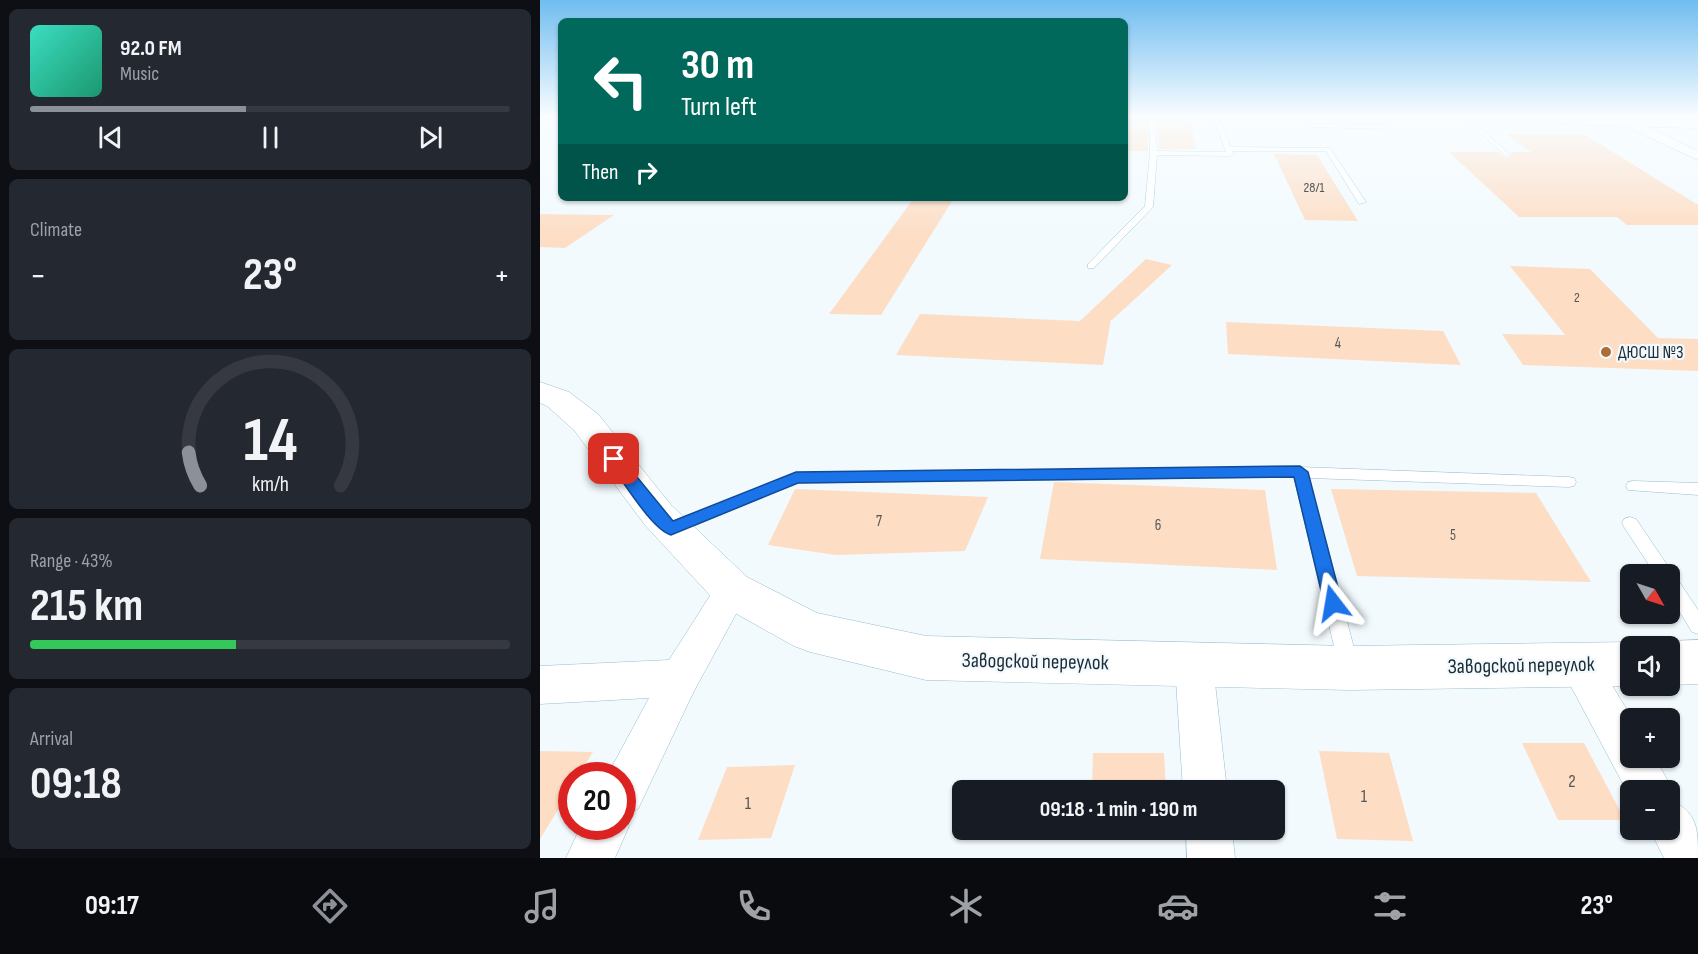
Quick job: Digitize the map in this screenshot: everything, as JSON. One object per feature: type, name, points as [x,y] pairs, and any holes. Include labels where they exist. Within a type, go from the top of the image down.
[{"type":"main road","name":"Заводской переулок","points":[[540,392],[558,399],[586,422],[658,515],[732,590],[810,632],[926,658],[1349,668],[1620,664]]},
{"type":"main road","points":[[1680,663],[1698,662]]},
{"type":"street","points":[[636,765],[680,678],[732,590]]},
{"type":"street","points":[[1578,664],[1620,738]]},
{"type":"street","points":[[1194,665],[1204,780]]},
{"type":"street","points":[[540,685],[680,678]]},
{"type":"street","points":[[590,858],[599,840]]},
{"type":"street","points":[[1210,840],[1211,858]]},
{"type":"street","points":[[1679,840],[1689,858]]},
{"type":"lane","points":[[1091,266],[1149,207],[1154,157]]},
{"type":"lane","points":[[1333,157],[1362,202]]},
{"type":"lane","points":[[671,529],[796,478],[1300,472],[1569,482]]},
{"type":"lane","points":[[1300,472],[1349,668]]},
{"type":"lane","points":[[1633,486],[1698,489]]},
{"type":"lane","points":[[1630,523],[1657,564]]},
{"type":"lane","points":[[1680,598],[1698,626]]},
{"type":"building","points":[[1275,157],[1318,157],[1358,221],[1305,220]]},
{"type":"building","points":[[1454,157],[1621,157],[1698,205],[1698,225],[1627,225],[1617,217],[1519,217]]},
{"type":"building","points":[[912,201],[952,201],[881,315],[829,314]]},
{"type":"building","points":[[540,214],[614,215],[565,248],[540,247]]},
{"type":"building","points":[[1146,259],[1172,265],[1111,319],[1103,365],[896,355],[920,314],[1080,321]]},
{"type":"building","points":[[1510,266],[1590,269],[1658,338],[1698,339],[1698,371],[1523,365],[1502,334],[1565,335]]},
{"type":"building","points":[[1226,322],[1443,331],[1461,365],[1228,354]]},
{"type":"building","points":[[1054,482],[1265,490],[1277,570],[1040,559]]},
{"type":"building","points":[[795,489],[988,497],[965,551],[836,555],[768,545]]},
{"type":"building","points":[[1331,489],[1536,493],[1591,582],[1357,576]]},
{"type":"building","points":[[1522,743],[1584,743],[1620,811],[1620,820],[1558,820]]},
{"type":"building","points":[[540,751],[593,752],[587,762],[558,762],[558,810],[540,839]]},
{"type":"building","points":[[1319,751],[1389,753],[1413,841],[1337,839]]},
{"type":"building","points":[[1093,753],[1164,753],[1165,780],[1092,780]]},
{"type":"building","points":[[795,765],[771,838],[698,840],[727,767]]},
{"type":"place","name":"ДЮСШ №3","points":[[1606,352]]},
{"type":"route","points":[[614,459],[671,529],[796,478],[1300,472],[1333,603]]}]
